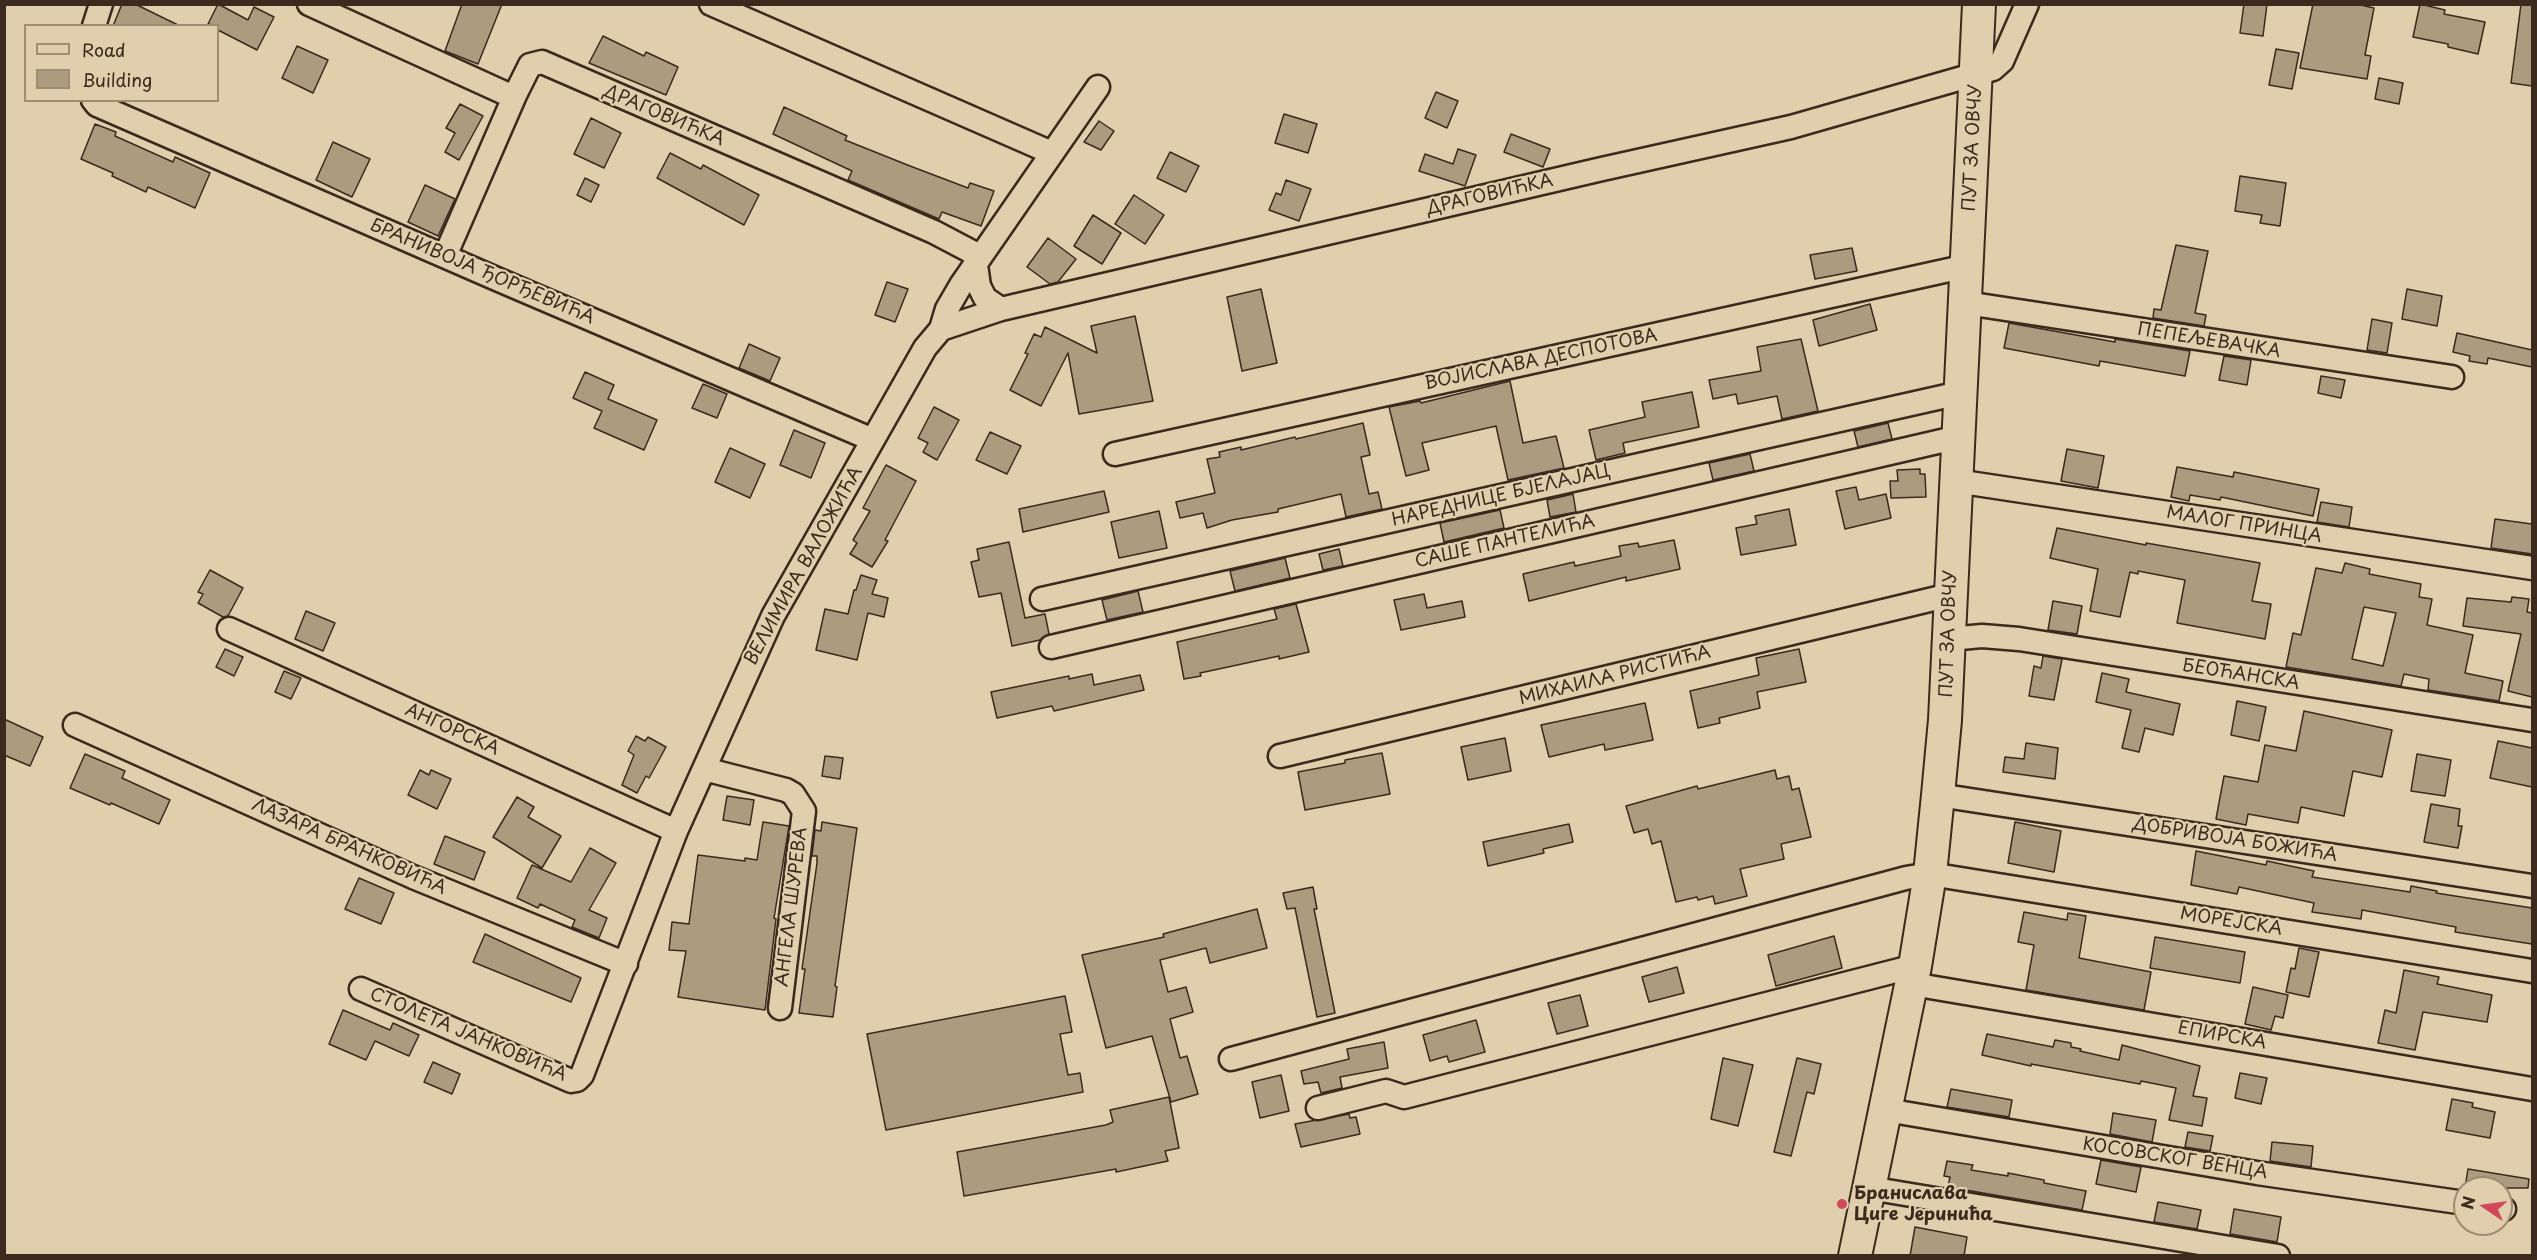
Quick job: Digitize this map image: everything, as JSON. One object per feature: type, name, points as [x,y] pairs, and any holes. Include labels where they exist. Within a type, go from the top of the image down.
[{"type":"street","points":[[95,24],[101,4]]},
{"type":"street","points":[[309,4],[510,96],[515,95]]},
{"type":"street","points":[[711,4],[1052,153]]},
{"type":"street","name":"ПУТ ЗА ОВЧУ","points":[[1855,1256],[1913,975],[1930,874],[1938,795],[1949,639],[1979,4]]},
{"type":"street","name":"ДРАГОВИЋКА","points":[[941,328],[1001,309],[1602,169],[1791,128],[1993,69],[2002,61],[2027,4]]},
{"type":"street","name":"ДРАГОВИЋКА","points":[[445,256],[515,95],[530,65],[542,62],[961,244],[972,252],[975,258],[979,286],[985,298],[1001,309]]},
{"type":"street","name":"ВЕЛИМИРА ВАЛОЖИЋА","points":[[576,1080],[582,1075],[676,831],[773,616],[925,348],[941,328],[947,309],[1098,87]]},
{"type":"street","name":"БРАНИВОЈА ЂОРЂЕВИЋА","points":[[95,102],[873,440]]},
{"type":"street","name":"ВОЈИСЛАВА ДЕСПОТОВА","points":[[1115,454],[1967,266]]},
{"type":"street","name":"ПЕПЕЉЕВАЧКА","points":[[1966,303],[2452,377]]},
{"type":"street","name":"НАРЕДНИЦЕ БЈЕЛАЈАЦ","points":[[1042,598],[1960,393]]},
{"type":"street","name":"САШЕ ПАНТЕЛИЋА","points":[[1051,647],[1959,437]]},
{"type":"street","name":"МАЛОГ ПРИНЦА","points":[[1956,481],[2532,568]]},
{"type":"street","name":"МИХАИЛА РИСТИЋА","points":[[1280,756],[1950,595]]},
{"type":"street","name":"АНГОРСКА","points":[[229,629],[676,831]]},
{"type":"street","name":"БЕОЋАНСКА","points":[[1949,639],[1982,636],[2019,639],[2532,720]]},
{"type":"street","name":"ЛАЗАРА БРАНКОВИЋА","points":[[75,725],[413,877],[626,964]]},
{"type":"street","name":"АНГЕЛА ШУРЕВА","points":[[704,769],[786,790],[793,794],[804,812],[780,1008]]},
{"type":"street","name":"ДОБРИВОЈА БОЖИЋА","points":[[1938,795],[2532,886]]},
{"type":"street","name":"МОРЕЈСКА","points":[[1231,1059],[1906,878],[1930,874],[2532,971]]},
{"type":"street","points":[[1318,1108],[1386,1091],[1404,1097],[1913,975]]},
{"type":"street","name":"ЕПИРСКА","points":[[1913,975],[2532,1089]]},
{"type":"street","name":"СТОЛЕТА ЈАНКОВИЋА","points":[[361,989],[571,1081],[576,1080]]},
{"type":"street","name":"КОСОВСКОГ ВЕНЦА","points":[[1886,1110],[2257,1173],[2453,1201]]},
{"type":"street","points":[[1869,1188],[2278,1256]]},
{"type":"building","points":[[122,4],[135,4],[176,24],[114,24]]},
{"type":"building","points":[[218,4],[248,20],[254,7],[274,17],[257,50],[219,31],[219,24],[208,24]]},
{"type":"building","points":[[462,4],[502,4],[478,64],[445,51]]},
{"type":"building","points":[[2244,4],[2267,4],[2263,36],[2240,33]]},
{"type":"building","points":[[2313,4],[2356,4],[2374,8],[2365,55],[2371,56],[2367,79],[2300,68]]},
{"type":"building","points":[[2420,4],[2445,10],[2444,14],[2485,22],[2478,54],[2448,47],[2448,44],[2413,37]]},
{"type":"building","points":[[2521,4],[2532,4],[2532,86],[2511,83]]},
{"type":"building","points":[[603,36],[644,56],[646,52],[678,67],[666,95],[589,63]]},
{"type":"building","points":[[297,46],[328,60],[313,93],[282,78]]},
{"type":"building","points":[[2276,49],[2299,53],[2292,89],[2269,85]]},
{"type":"building","points":[[2379,78],[2403,83],[2399,104],[2375,99]]},
{"type":"building","points":[[1436,92],[1458,101],[1447,128],[1425,118]]},
{"type":"building","points":[[460,104],[483,116],[459,160],[445,152],[455,133],[446,128]]},
{"type":"building","points":[[784,107],[847,136],[845,140],[910,166],[968,188],[970,183],[994,191],[981,226],[942,212],[939,219],[848,180],[852,171],[773,134]]},
{"type":"building","points":[[1284,114],[1317,124],[1308,153],[1275,143]]},
{"type":"building","points":[[591,118],[621,133],[604,168],[574,154]]},
{"type":"building","points":[[1099,121],[1114,131],[1101,150],[1084,142]]},
{"type":"building","points":[[95,124],[116,132],[115,136],[173,162],[175,157],[210,173],[195,208],[148,187],[146,192],[112,176],[113,173],[81,159]]},
{"type":"building","points":[[1511,134],[1550,149],[1543,167],[1504,152]]},
{"type":"building","points":[[333,142],[370,159],[352,197],[316,180]]},
{"type":"building","points":[[1458,149],[1476,155],[1465,186],[1419,171],[1425,154],[1453,164]]},
{"type":"building","points":[[1170,152],[1199,166],[1186,192],[1157,178]]},
{"type":"building","points":[[670,153],[701,169],[703,165],[759,195],[744,225],[657,178]]},
{"type":"building","points":[[2240,176],[2286,183],[2280,226],[2260,223],[2262,215],[2235,211]]},
{"type":"building","points":[[585,178],[599,185],[591,202],[577,195]]},
{"type":"building","points":[[1286,180],[1311,189],[1299,221],[1269,210],[1276,193],[1281,195]]},
{"type":"building","points":[[425,185],[455,199],[438,236],[408,222]]},
{"type":"building","points":[[1134,195],[1164,215],[1145,244],[1115,224]]},
{"type":"building","points":[[1093,215],[1121,233],[1102,264],[1074,246]]},
{"type":"building","points":[[1048,238],[1076,259],[1058,282],[1050,284],[1027,267]]},
{"type":"building","points":[[2176,245],[2208,251],[2195,313],[2206,315],[2204,326],[2153,318],[2154,309],[2161,310]]},
{"type":"building","points":[[1852,248],[1857,271],[1815,279],[1810,255]]},
{"type":"building","points":[[887,282],[908,289],[895,322],[875,315]]},
{"type":"building","points":[[1261,289],[1277,363],[1242,371],[1227,297]]},
{"type":"building","points":[[2407,289],[2442,296],[2437,326],[2402,319]]},
{"type":"building","points":[[1870,304],[1877,330],[1819,346],[1813,320]]},
{"type":"building","points":[[1135,316],[1153,401],[1079,414],[1068,353],[1041,406],[1010,390],[1028,354],[1025,353],[1034,334],[1041,337],[1045,327],[1097,353],[1091,326]]},
{"type":"building","points":[[2372,319],[2392,323],[2387,353],[2367,350]]},
{"type":"building","points":[[2009,323],[2115,342],[2115,339],[2190,351],[2185,376],[2100,361],[2099,366],[2004,348]]},
{"type":"building","points":[[2457,333],[2532,350],[2532,367],[2488,358],[2487,364],[2469,361],[2470,356],[2453,352]]},
{"type":"building","points":[[1801,339],[1818,411],[1782,419],[1777,396],[1738,404],[1736,394],[1713,399],[1709,380],[1761,371],[1757,347]]},
{"type":"building","points":[[749,344],[780,358],[770,381],[739,368]]},
{"type":"building","points":[[2224,356],[2251,360],[2247,385],[2219,380]]},
{"type":"building","points":[[585,372],[614,385],[608,399],[657,420],[644,450],[594,428],[602,411],[573,398]]},
{"type":"building","points":[[2321,376],[2345,380],[2341,398],[2318,393]]},
{"type":"building","points":[[1510,381],[1523,443],[1556,436],[1564,468],[1508,480],[1496,426],[1422,443],[1429,470],[1406,476],[1389,407],[1420,401],[1421,403]]},
{"type":"building","points":[[703,384],[727,394],[717,418],[692,408]]},
{"type":"building","points":[[1692,392],[1699,427],[1623,443],[1625,453],[1596,460],[1589,430],[1645,417],[1642,402]]},
{"type":"building","points":[[934,407],[959,420],[937,460],[923,452],[928,443],[918,438]]},
{"type":"building","points":[[1363,423],[1370,455],[1361,457],[1369,494],[1378,492],[1382,509],[1346,517],[1341,494],[1278,509],[1278,512],[1232,520],[1207,528],[1203,513],[1180,518],[1176,502],[1215,493],[1207,459],[1220,457],[1219,452],[1241,447],[1241,450],[1295,437],[1296,439]]},
{"type":"building","points":[[1888,423],[1892,439],[1858,447],[1854,431]]},
{"type":"building","points":[[794,430],[825,443],[811,478],[780,465]]},
{"type":"building","points":[[990,432],[1021,446],[1007,474],[976,460]]},
{"type":"building","points":[[730,448],[765,464],[750,498],[715,482]]},
{"type":"building","points":[[2067,449],[2104,456],[2098,488],[2061,481]]},
{"type":"building","points":[[1750,454],[1754,471],[1713,480],[1709,463]]},
{"type":"building","points":[[886,465],[916,481],[885,540],[888,541],[872,567],[850,554],[857,543],[853,540],[870,511],[863,508]]},
{"type":"building","points":[[2177,467],[2233,477],[2234,472],[2319,489],[2313,516],[2221,497],[2220,500],[2190,495],[2189,501],[2171,497]]},
{"type":"building","points":[[1920,469],[1920,474],[1925,474],[1926,497],[1891,498],[1890,481],[1898,481],[1897,470]]},
{"type":"building","points":[[1856,487],[1859,500],[1886,494],[1891,518],[1845,529],[1836,491]]},
{"type":"building","points":[[1104,491],[1109,512],[1023,532],[1019,509]]},
{"type":"building","points":[[1573,494],[1576,512],[1550,517],[1547,500]]},
{"type":"building","points":[[2321,502],[2352,507],[2349,527],[2317,522]]},
{"type":"building","points":[[1789,509],[1796,545],[1741,555],[1736,528],[1757,524],[1755,516]]},
{"type":"building","points":[[1500,510],[1504,528],[1444,542],[1440,523]]},
{"type":"building","points":[[1159,511],[1167,548],[1119,558],[1111,522]]},
{"type":"building","points":[[2495,519],[2532,524],[2532,554],[2491,548]]},
{"type":"building","points":[[2057,528],[2260,563],[2252,601],[2271,604],[2265,639],[2177,623],[2185,580],[2138,571],[2138,574],[2130,572],[2120,617],[2090,611],[2098,569],[2050,558]]},
{"type":"building","points":[[1674,540],[1680,569],[1626,581],[1626,577],[1529,601],[1523,574],[1574,562],[1575,566],[1621,556],[1619,546],[1638,543],[1639,547]]},
{"type":"building","points":[[1009,542],[1025,618],[1045,614],[1049,634],[1040,640],[1012,646],[1001,593],[979,597],[971,562],[979,560],[977,549]]},
{"type":"building","points":[[1339,549],[1343,566],[1323,570],[1319,554]]},
{"type":"building","points":[[1285,558],[1290,578],[1235,591],[1230,571]]},
{"type":"building","points":[[2345,563],[2370,569],[2369,574],[2421,584],[2419,597],[2432,599],[2427,625],[2473,635],[2465,673],[2503,681],[2499,701],[2428,690],[2429,679],[2404,674],[2401,686],[2286,667],[2293,633],[2301,635],[2316,568],[2342,573]],"holes":[[[2364,607],[2396,613],[2383,666],[2352,659]]]},
{"type":"building","points":[[210,570],[243,588],[228,616],[223,617],[198,603],[203,594],[198,592]]},
{"type":"building","points":[[861,575],[877,580],[872,594],[888,598],[884,617],[868,613],[857,660],[816,650],[825,609],[848,614],[854,590],[856,590]]},
{"type":"building","points":[[1138,591],[1143,612],[1107,620],[1102,600]]},
{"type":"building","points":[[1424,594],[1427,608],[1462,601],[1465,617],[1401,630],[1394,600]]},
{"type":"building","points":[[2512,597],[2529,599],[2527,612],[2532,613],[2532,697],[2508,691],[2521,634],[2463,626],[2467,598],[2511,602]]},
{"type":"building","points":[[2053,601],[2082,606],[2077,634],[2048,630]]},
{"type":"building","points":[[1296,604],[1309,652],[1200,673],[1201,676],[1184,679],[1177,642],[1277,619],[1274,609]]},
{"type":"building","points":[[306,611],[335,623],[323,651],[295,639]]},
{"type":"building","points":[[225,649],[243,657],[234,676],[216,667]]},
{"type":"building","points":[[1799,649],[1806,682],[1757,692],[1760,708],[1719,718],[1720,723],[1698,728],[1690,691],[1759,675],[1756,658]]},
{"type":"building","points":[[2043,656],[2062,659],[2054,700],[2029,696],[2034,666],[2041,668]]},
{"type":"building","points":[[284,671],[301,678],[291,699],[275,692]]},
{"type":"building","points":[[2102,673],[2129,679],[2126,692],[2180,704],[2173,735],[2145,728],[2139,752],[2122,748],[2131,710],[2096,702]]},
{"type":"building","points":[[1092,674],[1094,685],[1140,675],[1144,690],[1054,711],[1052,706],[997,718],[991,692],[1069,676],[1069,679]]},
{"type":"building","points":[[2237,701],[2266,707],[2259,741],[2231,735]]},
{"type":"building","points":[[1645,703],[1653,740],[1605,750],[1604,744],[1549,757],[1541,725]]},
{"type":"building","points":[[2304,711],[2392,730],[2382,777],[2353,771],[2344,816],[2301,807],[2298,823],[2248,814],[2246,825],[2216,819],[2224,776],[2258,782],[2265,745],[2296,751]]},
{"type":"building","points":[[4,719],[43,737],[30,766],[4,755]]},
{"type":"building","points":[[636,736],[645,741],[648,737],[666,747],[649,778],[646,776],[637,793],[622,785],[634,755],[628,751]]},
{"type":"building","points":[[1505,738],[1511,771],[1468,780],[1461,747]]},
{"type":"building","points":[[2498,741],[2532,748],[2532,787],[2490,778]]},
{"type":"building","points":[[2026,743],[2058,748],[2055,779],[2003,772],[2005,757],[2024,759]]},
{"type":"building","points":[[1382,753],[1390,794],[1305,810],[1298,772]]},
{"type":"building","points":[[85,754],[125,771],[122,778],[170,800],[159,824],[70,788]]},
{"type":"building","points":[[2417,754],[2451,760],[2445,796],[2411,791]]},
{"type":"building","points":[[825,756],[843,758],[840,779],[822,776]]},
{"type":"building","points":[[420,770],[429,775],[431,770],[451,779],[437,809],[408,795]]},
{"type":"building","points":[[1775,770],[1777,779],[1789,776],[1792,790],[1799,788],[1811,837],[1781,844],[1784,859],[1740,869],[1747,896],[1715,904],[1713,896],[1676,902],[1661,841],[1652,844],[1648,829],[1634,833],[1626,806],[1697,786],[1698,789]]},
{"type":"building","points":[[727,796],[754,800],[750,825],[723,820]]},
{"type":"building","points":[[517,797],[534,807],[528,817],[561,836],[542,868],[493,837]]},
{"type":"building","points":[[2431,804],[2460,809],[2458,826],[2462,826],[2458,848],[2424,842]]},
{"type":"building","points":[[763,822],[789,826],[774,918],[776,919],[765,1010],[678,997],[686,951],[669,950],[672,922],[689,924],[698,855],[745,861],[745,858],[757,860]]},
{"type":"building","points":[[822,822],[857,828],[835,986],[837,987],[833,1017],[799,1013],[805,969],[802,969],[817,863],[817,856],[812,856],[815,830],[821,831]]},
{"type":"building","points":[[2015,822],[2061,831],[2054,872],[2008,863]]},
{"type":"building","points":[[1569,824],[1573,842],[1543,849],[1544,853],[1488,866],[1483,842]]},
{"type":"building","points":[[445,836],[485,852],[474,880],[434,864]]},
{"type":"building","points":[[590,848],[616,863],[589,910],[607,918],[599,938],[572,927],[575,920],[540,904],[538,908],[517,898],[532,865],[571,882]]},
{"type":"building","points":[[2196,851],[2266,865],[2267,861],[2314,871],[2312,877],[2410,892],[2411,886],[2437,891],[2436,893],[2532,908],[2532,944],[2455,932],[2456,927],[2362,910],[2361,919],[2312,912],[2314,903],[2239,887],[2237,894],[2191,885]]},
{"type":"building","points":[[359,878],[394,893],[381,924],[345,909]]},
{"type":"building","points":[[1313,887],[1317,909],[1314,909],[1335,1013],[1317,1017],[1295,908],[1287,909],[1283,893]]},
{"type":"building","points":[[1257,909],[1267,948],[1210,963],[1206,948],[1160,960],[1168,992],[1186,987],[1193,1012],[1170,1019],[1180,1058],[1187,1056],[1198,1094],[1171,1102],[1152,1036],[1106,1048],[1082,955],[1164,937],[1163,934]]},
{"type":"building","points":[[2024,912],[2067,920],[2068,913],[2086,916],[2079,958],[2151,972],[2144,1010],[2026,990],[2034,945],[2018,942]]},
{"type":"building","points":[[485,934],[581,978],[571,1002],[473,962]]},
{"type":"building","points":[[1834,936],[1842,968],[1776,986],[1768,955]]},
{"type":"building","points":[[2155,937],[2245,952],[2240,983],[2150,968]]},
{"type":"building","points":[[2299,948],[2319,952],[2309,997],[2286,992],[2291,968],[2295,969]]},
{"type":"building","points":[[1677,967],[1684,993],[1649,1002],[1642,977]]},
{"type":"building","points":[[2404,970],[2439,977],[2437,984],[2492,995],[2487,1022],[2423,1012],[2415,1050],[2378,1043],[2385,1010],[2396,1013]]},
{"type":"building","points":[[2253,987],[2288,995],[2283,1018],[2275,1016],[2271,1030],[2245,1024]]},
{"type":"building","points":[[1580,995],[1588,1026],[1557,1034],[1548,1003]]},
{"type":"building","points":[[1065,996],[1072,1032],[1060,1034],[1068,1075],[1080,1073],[1083,1092],[886,1130],[867,1034]]},
{"type":"building","points":[[343,1010],[390,1030],[393,1023],[419,1035],[409,1056],[375,1041],[366,1060],[329,1044]]},
{"type":"building","points":[[1476,1020],[1485,1052],[1449,1062],[1447,1056],[1430,1061],[1423,1035]]},
{"type":"building","points":[[1987,1034],[2053,1047],[2055,1040],[2071,1043],[2071,1047],[2081,1049],[2080,1051],[2119,1060],[2122,1045],[2200,1066],[2193,1096],[2207,1098],[2202,1126],[2169,1120],[2176,1088],[2141,1081],[2140,1084],[2031,1064],[2031,1066],[1982,1055]]},
{"type":"building","points":[[1384,1042],[1388,1068],[1340,1077],[1342,1088],[1321,1093],[1318,1082],[1304,1084],[1301,1071],[1349,1059],[1347,1049]]},
{"type":"building","points":[[1723,1058],[1753,1065],[1738,1126],[1711,1119]]},
{"type":"building","points":[[1797,1058],[1821,1064],[1814,1094],[1807,1092],[1791,1156],[1774,1152]]},
{"type":"building","points":[[433,1062],[460,1074],[452,1094],[424,1082]]},
{"type":"building","points":[[2240,1073],[2267,1078],[2261,1104],[2235,1098]]},
{"type":"building","points":[[1281,1075],[1289,1111],[1260,1118],[1252,1082]]},
{"type":"building","points":[[1951,1089],[2012,1100],[2009,1117],[1947,1107]]},
{"type":"building","points":[[1169,1097],[1179,1148],[1165,1151],[1168,1161],[1116,1172],[1116,1169],[964,1196],[957,1152],[1106,1125],[1113,1122],[1110,1110]]},
{"type":"building","points":[[2452,1099],[2473,1103],[2472,1107],[2495,1112],[2490,1138],[2446,1130]]},
{"type":"building","points":[[2113,1113],[2156,1120],[2152,1142],[2110,1134]]},
{"type":"building","points":[[1349,1114],[1350,1118],[1356,1117],[1360,1134],[1301,1147],[1295,1124]]},
{"type":"building","points":[[2188,1132],[2213,1136],[2210,1151],[2185,1147]]},
{"type":"building","points":[[2272,1142],[2313,1146],[2311,1167],[2270,1161]]},
{"type":"building","points":[[2101,1160],[2141,1167],[2136,1192],[2096,1184]]},
{"type":"building","points":[[1947,1161],[1973,1165],[1971,1170],[2008,1176],[2008,1173],[2086,1191],[2082,1210],[1948,1187],[1950,1177],[1944,1176]]},
{"type":"building","points":[[2468,1169],[2511,1176],[2467,1176]]},
{"type":"building","points":[[2513,1176],[2529,1179],[2528,1188],[2513,1188]]},
{"type":"building","points":[[2158,1202],[2201,1210],[2197,1229],[2154,1222]]},
{"type":"building","points":[[2234,1209],[2281,1217],[2277,1242],[2230,1234]]},
{"type":"building","points":[[1915,1227],[1967,1237],[1964,1256],[1910,1256]]},
{"type":"place","name":"Бранислава Циге Јеринића","points":[[1842,1204]]}]
